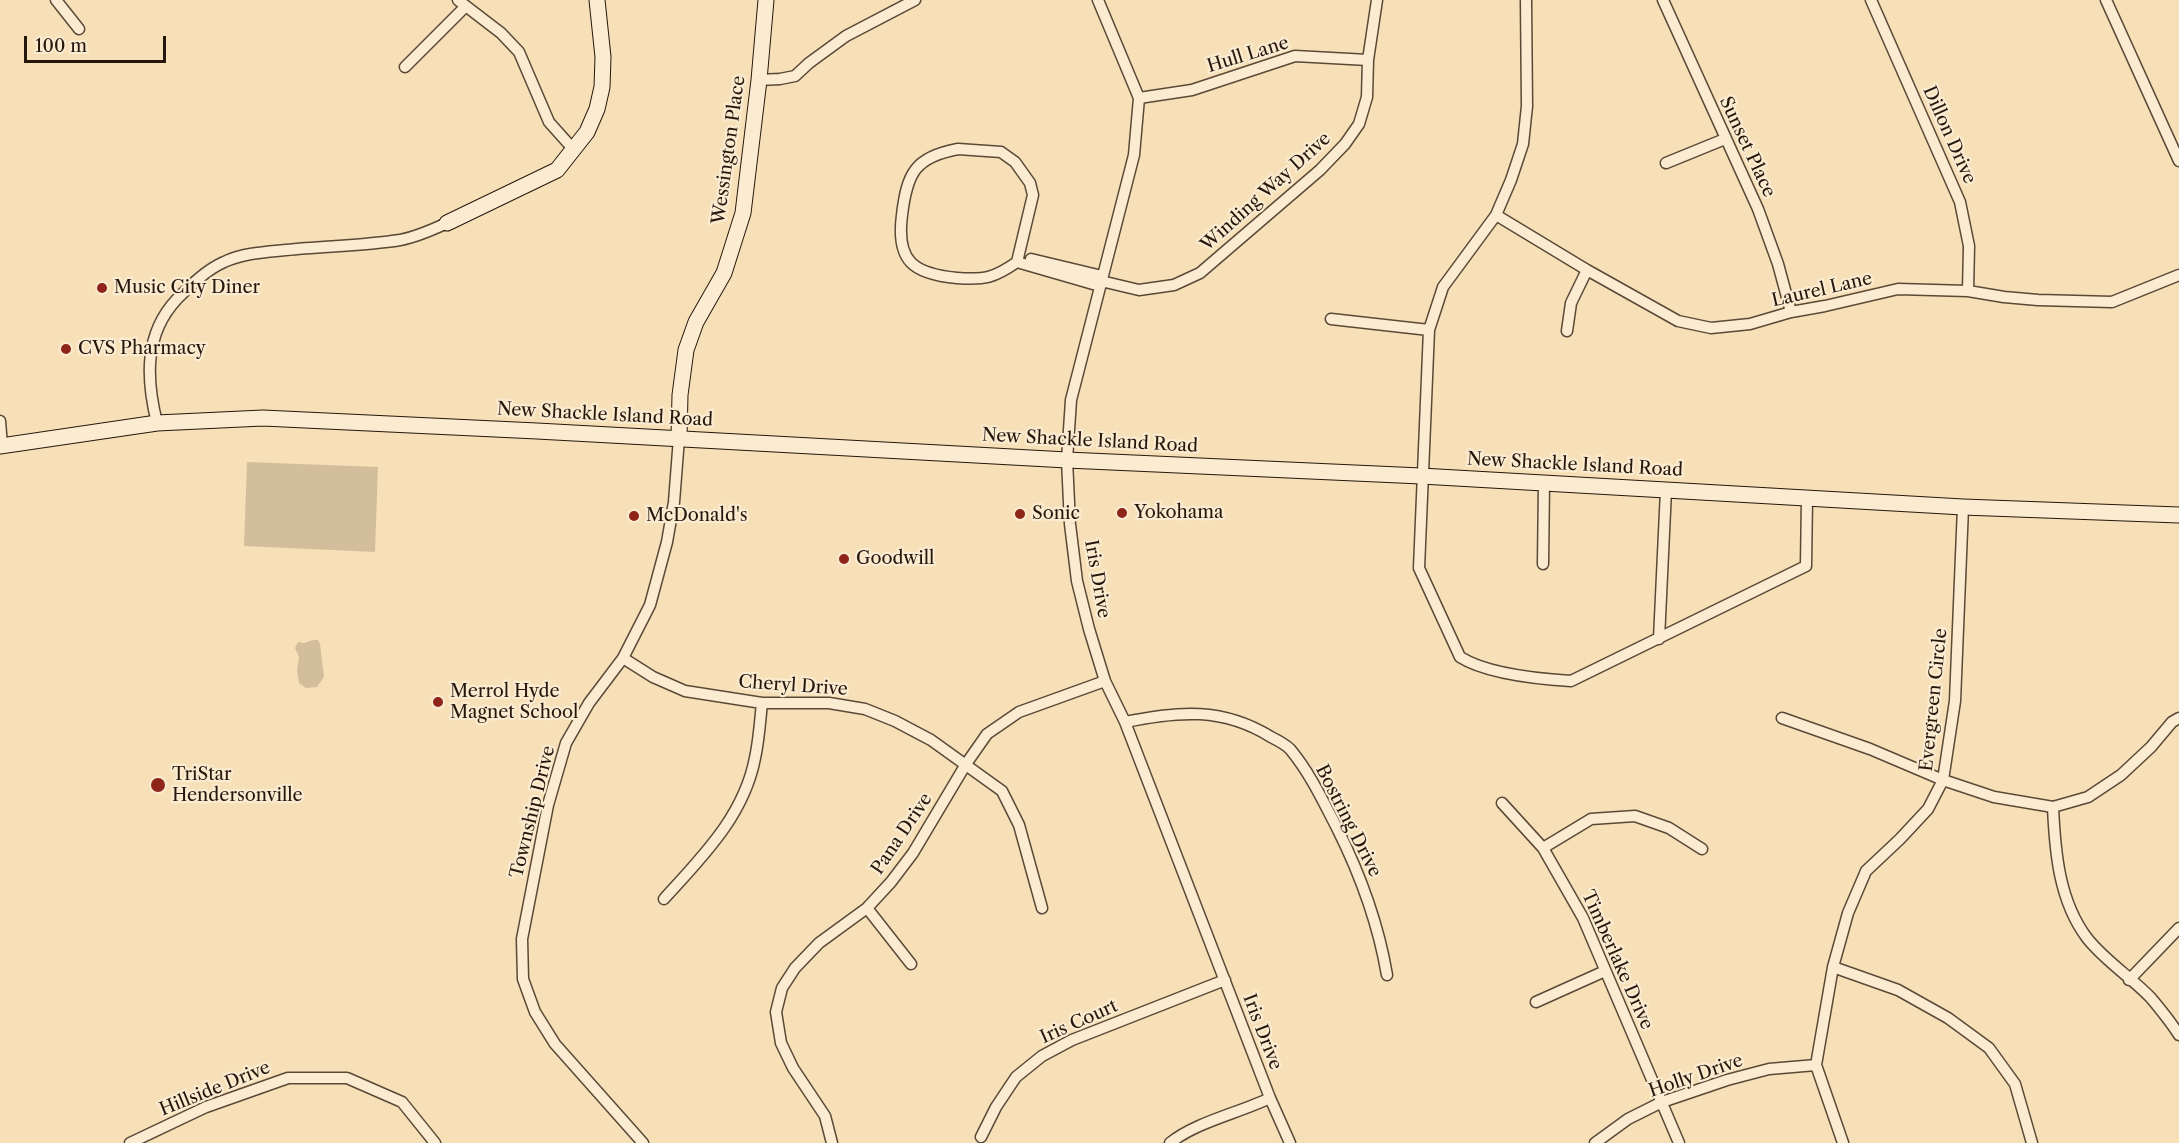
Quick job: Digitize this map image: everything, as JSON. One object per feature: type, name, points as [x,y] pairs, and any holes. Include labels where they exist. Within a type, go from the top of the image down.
[{"type":"main road","points":[[447,223],[557,171],[587,132],[597,109],[602,87],[603,57],[597,0]]},
{"type":"main road","name":"Wessington Place","points":[[679,438],[680,395],[686,350],[696,322],[724,273],[743,213],[766,0]]},
{"type":"main road","name":"New Shackle Island Road","points":[[1,445],[157,423],[263,418],[1421,476],[1963,507],[2179,515]]},
{"type":"street","points":[[56,0],[79,29]]},
{"type":"street","points":[[759,80],[780,80],[795,76],[846,36],[915,0]]},
{"type":"street","name":"Iris Drive","points":[[1098,0],[1139,99],[1134,154],[1071,400],[1067,460],[1070,524],[1077,581],[1105,681],[1125,722],[1270,1098],[1290,1143]]},
{"type":"street","name":"Winding Way Drive","points":[[1018,259],[1139,290],[1174,285],[1200,273],[1320,170],[1345,144],[1359,124],[1367,97],[1368,60],[1377,0]]},
{"type":"street","points":[[1526,0],[1527,106],[1523,144],[1496,215],[1443,287],[1429,330],[1421,476],[1419,568],[1460,657],[1472,664],[1539,678],[1571,681],[1806,566],[1807,498]]},
{"type":"street","name":"Sunset Place","points":[[1663,0],[1762,220],[1778,264],[1791,312]]},
{"type":"street","name":"Dillon Drive","points":[[1871,0],[1960,202],[1969,246],[1968,291]]},
{"type":"street","points":[[2106,0],[2179,161]]},
{"type":"street","points":[[405,67],[462,3],[501,33],[519,52],[549,122],[574,150]]},
{"type":"street","name":"Hull Lane","points":[[1139,99],[1192,90],[1295,56],[1368,60]]},
{"type":"street","points":[[1666,163],[1725,139]]},
{"type":"street","points":[[958,149],[1001,152],[1014,162],[1030,183],[1034,195],[1018,259],[994,277],[974,279],[937,276],[915,266],[901,248],[899,235],[905,188],[916,169],[937,153],[958,149]]},
{"type":"street","name":"Laurel Lane","points":[[1496,215],[1678,321],[1711,328],[1750,324],[1791,312],[1898,289],[1968,291],[2038,300],[2112,302],[2179,275]]},
{"type":"street","points":[[157,423],[149,394],[148,363],[159,325],[166,310],[202,276],[224,262],[253,253],[400,240],[447,223]]},
{"type":"street","points":[[1567,331],[1571,303],[1587,270]]},
{"type":"street","points":[[1331,319],[1429,330]]},
{"type":"street","points":[[0,422],[1,445]]},
{"type":"street","name":"Township Drive","points":[[643,1143],[555,1044],[535,1012],[524,979],[522,939],[548,805],[566,743],[590,703],[623,658],[648,609],[668,542],[679,438]]},
{"type":"street","points":[[1543,564],[1544,483]]},
{"type":"street","points":[[1659,639],[1666,490]]},
{"type":"street","name":"Evergreen Circle","points":[[1843,1143],[1816,1065],[1833,967],[1848,913],[1866,870],[1900,839],[1928,808],[1943,780],[1954,701],[1963,507]]},
{"type":"street","name":"Cheryl Drive","points":[[623,658],[653,677],[685,691],[762,703],[829,703],[865,709],[895,721],[931,740],[1002,791],[1019,825],[1042,909]]},
{"type":"street","name":"Pana Drive","points":[[832,1143],[825,1116],[793,1068],[781,1043],[776,1012],[782,988],[795,968],[819,943],[867,908],[891,882],[913,853],[966,764],[987,734],[1019,712],[1105,681]]},
{"type":"street","points":[[664,899],[714,843],[734,814],[747,787],[755,758],[762,703]]},
{"type":"street","name":"Bostring Drive","points":[[1125,722],[1162,714],[1204,712],[1255,726],[1288,747],[1316,787],[1364,887],[1381,937],[1387,975]]},
{"type":"street","points":[[1782,718],[1870,749],[1943,780],[1994,797],[2053,807],[2088,797],[2121,775],[2151,747],[2172,722],[2179,718]]},
{"type":"street","name":"Timberlake Drive","points":[[1502,803],[1543,848],[1583,918],[1679,1143]]},
{"type":"street","points":[[2053,807],[2056,851],[2061,879],[2071,912],[2087,938],[2149,997],[2169,1019],[2179,1035]]},
{"type":"street","points":[[1543,848],[1591,819],[1635,816],[1669,828],[1702,849]]},
{"type":"street","points":[[867,908],[911,964]]},
{"type":"street","points":[[2129,980],[2179,928]]},
{"type":"street","points":[[1833,967],[1898,990],[1948,1018],[1989,1048],[2015,1084],[2032,1143]]},
{"type":"street","points":[[1536,1002],[1605,971]]},
{"type":"street","name":"Iris Court","points":[[981,1137],[996,1107],[1016,1077],[1042,1056],[1072,1040],[1225,980]]},
{"type":"street","name":"Holly Drive","points":[[1595,1143],[1628,1119],[1662,1102],[1727,1080],[1769,1069],[1816,1065]]},
{"type":"street","name":"Hillside Drive","points":[[130,1143],[206,1107],[288,1078],[347,1078],[402,1102],[435,1143]]},
{"type":"street","points":[[1170,1143],[1204,1125],[1246,1110],[1270,1098]]},
{"type":"shaded area","points":[[247,462],[378,467],[375,552],[244,546]]},
{"type":"shaded area","points":[[318,640],[320,644],[324,677],[317,687],[306,688],[299,683],[297,671],[299,657],[295,648],[298,642]]},
{"type":"place","name":"Music City Diner","points":[[102,288]]},
{"type":"place","name":"CVS Pharmacy","points":[[66,349]]},
{"type":"place","name":"Yokohama","points":[[1122,513]]},
{"type":"place","name":"Sonic","points":[[1020,514]]},
{"type":"place","name":"McDonald's","points":[[634,516]]},
{"type":"place","name":"Goodwill","points":[[844,559]]},
{"type":"place","name":"Merrol Hyde Magnet School","points":[[438,702]]},
{"type":"place","name":"TriStar Hendersonville","points":[[158,785]]}]
